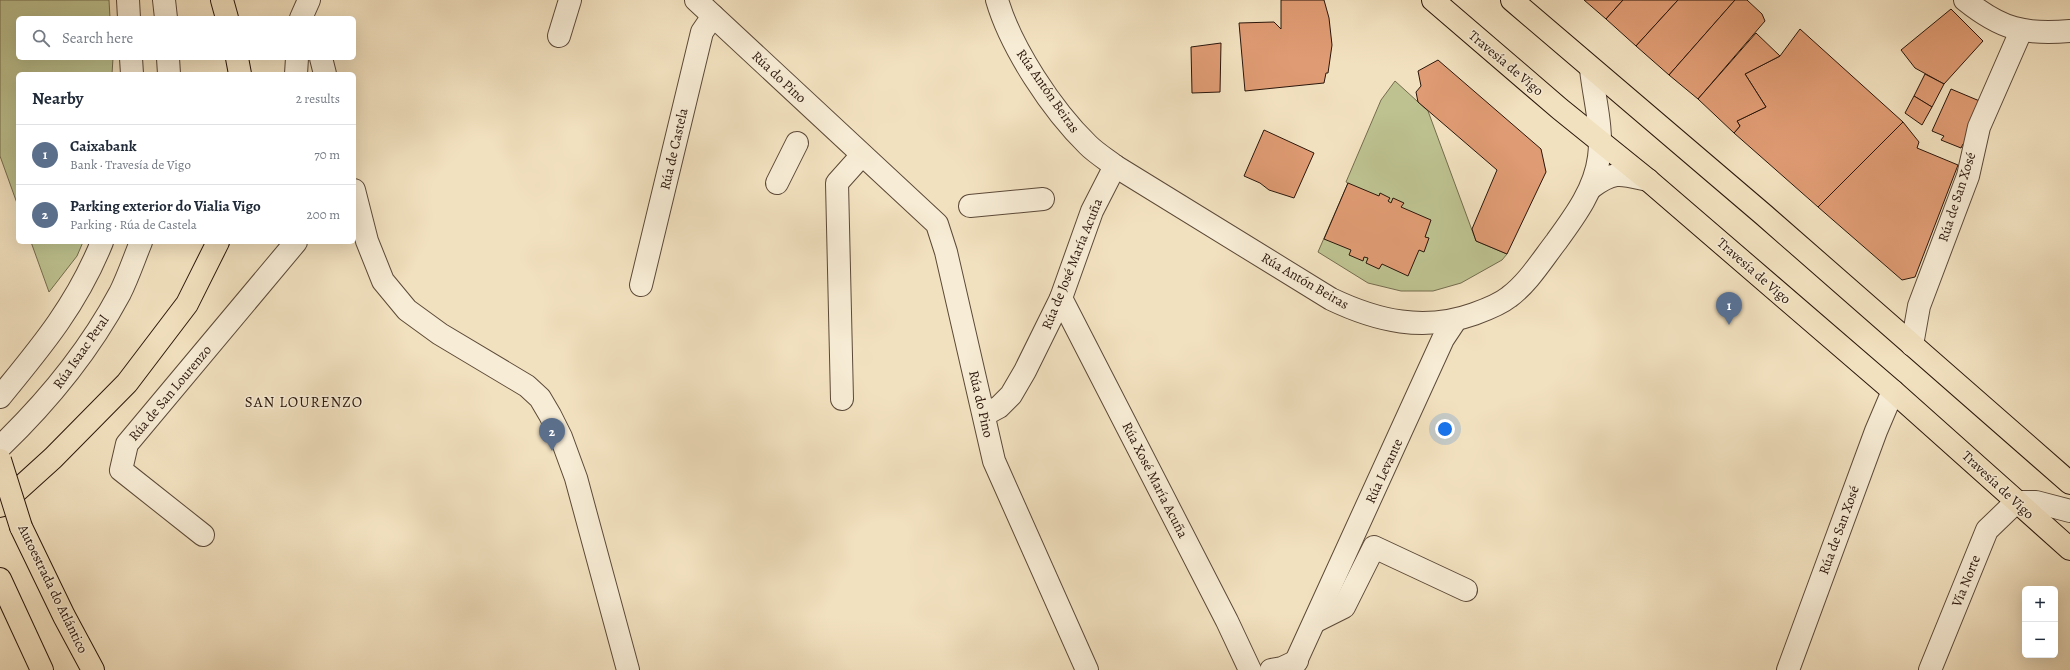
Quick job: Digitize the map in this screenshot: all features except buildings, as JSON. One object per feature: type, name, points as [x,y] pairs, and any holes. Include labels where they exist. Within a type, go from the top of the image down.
[{"type":"main road","points":[[222,0],[226,16]]},
{"type":"main road","name":"Travesía de Vigo","points":[[1433,0],[1600,142],[1648,180],[1893,391],[2070,549]]},
{"type":"main road","points":[[1512,0],[1591,69],[1764,215],[2070,483]]},
{"type":"main road","points":[[237,60],[240,72]]},
{"type":"main road","points":[[0,506],[53,458],[127,384],[187,304],[217,244]]},
{"type":"main road","name":"Autoestrada do Atlántico","points":[[0,460],[21,527],[64,616],[93,670]]},
{"type":"main road","points":[[0,579],[42,670]]},
{"type":"main road","points":[[64,616],[110,670]]},
{"type":"street","points":[[128,0],[129,16]]},
{"type":"street","points":[[164,0],[166,16]]},
{"type":"street","points":[[302,16],[309,0]]},
{"type":"street","points":[[558,36],[570,0]]},
{"type":"street","name":"Rúa do Pino","points":[[696,0],[937,224],[946,252],[994,461],[1087,670]]},
{"type":"street","name":"Rúa Antón Beiras","points":[[997,0],[1001,14],[1018,52],[1072,129],[1089,147],[1114,166],[1331,299],[1354,310],[1378,318],[1403,322],[1434,324],[1454,321],[1484,311],[1508,298],[1520,287],[1568,227],[1592,187],[1599,157],[1600,142],[1591,69]]},
{"type":"street","points":[[1965,0],[1983,15],[2008,27],[2021,31],[2070,30]]},
{"type":"street","name":"Rúa de Castela","points":[[641,285],[702,32],[713,16]]},
{"type":"street","name":"Rúa de San Xosé","points":[[1912,345],[1919,306],[1968,176],[1979,127],[2021,31]]},
{"type":"street","points":[[131,60],[132,72]]},
{"type":"street","points":[[168,60],[168,72]]},
{"type":"street","points":[[296,72],[297,60]]},
{"type":"street","points":[[321,60],[324,72]]},
{"type":"street","points":[[777,183],[797,143]]},
{"type":"street","points":[[842,399],[837,183],[862,155]]},
{"type":"street","name":"Rúa de José María Acuña","points":[[984,415],[999,407],[1011,395],[1061,298],[1092,211],[1114,166]]},
{"type":"street","points":[[1592,187],[1606,176],[1617,174],[1648,180]]},
{"type":"street","points":[[356,198],[367,241],[383,281],[407,310],[440,334],[527,386],[540,398],[561,437],[576,478],[628,670]]},
{"type":"street","points":[[970,206],[1043,199]]},
{"type":"street","points":[[0,397],[58,324],[82,284],[101,244]]},
{"type":"street","name":"Rúa Isaac Peral","points":[[0,447],[41,405],[80,358],[121,292],[140,244]]},
{"type":"street","name":"Rúa de San Lourenzo","points":[[203,536],[121,470],[127,444],[294,244]]},
{"type":"street","name":"Rúa Xosé María Acuña","points":[[1061,298],[1254,668]]},
{"type":"street","name":"Rúa Levante","points":[[1295,665],[1443,339],[1454,321]]},
{"type":"street","name":"Rúa de San Xosé","points":[[1788,670],[1876,431],[1893,391]]},
{"type":"street","points":[[2016,502],[2036,502],[2070,511]]},
{"type":"street","name":"Vía Norte","points":[[1930,670],[1987,530],[2016,502]]},
{"type":"street","points":[[1316,621],[1344,606],[1374,547],[1466,590]]},
{"type":"street","points":[[1270,670],[1295,665]]},
{"type":"green space","points":[[0,0],[109,0],[110,16],[16,16],[16,60],[113,60],[112,72],[16,72],[16,200],[0,156]]},
{"type":"green space","points":[[1395,81],[1428,111],[1476,241],[1507,254],[1502,260],[1461,283],[1433,291],[1401,291],[1368,283],[1318,252],[1348,183],[1346,182],[1381,100]]},
{"type":"green space","points":[[32,244],[82,244],[77,256],[49,292]]},
{"type":"place","name":"Caixabank","points":[[1729,325]]},
{"type":"place","name":"Parking exterior do Vialia Vigo","points":[[552,451]]},
{"type":"district","name":"SAN LOURENZO","points":[[304,402]]}]
